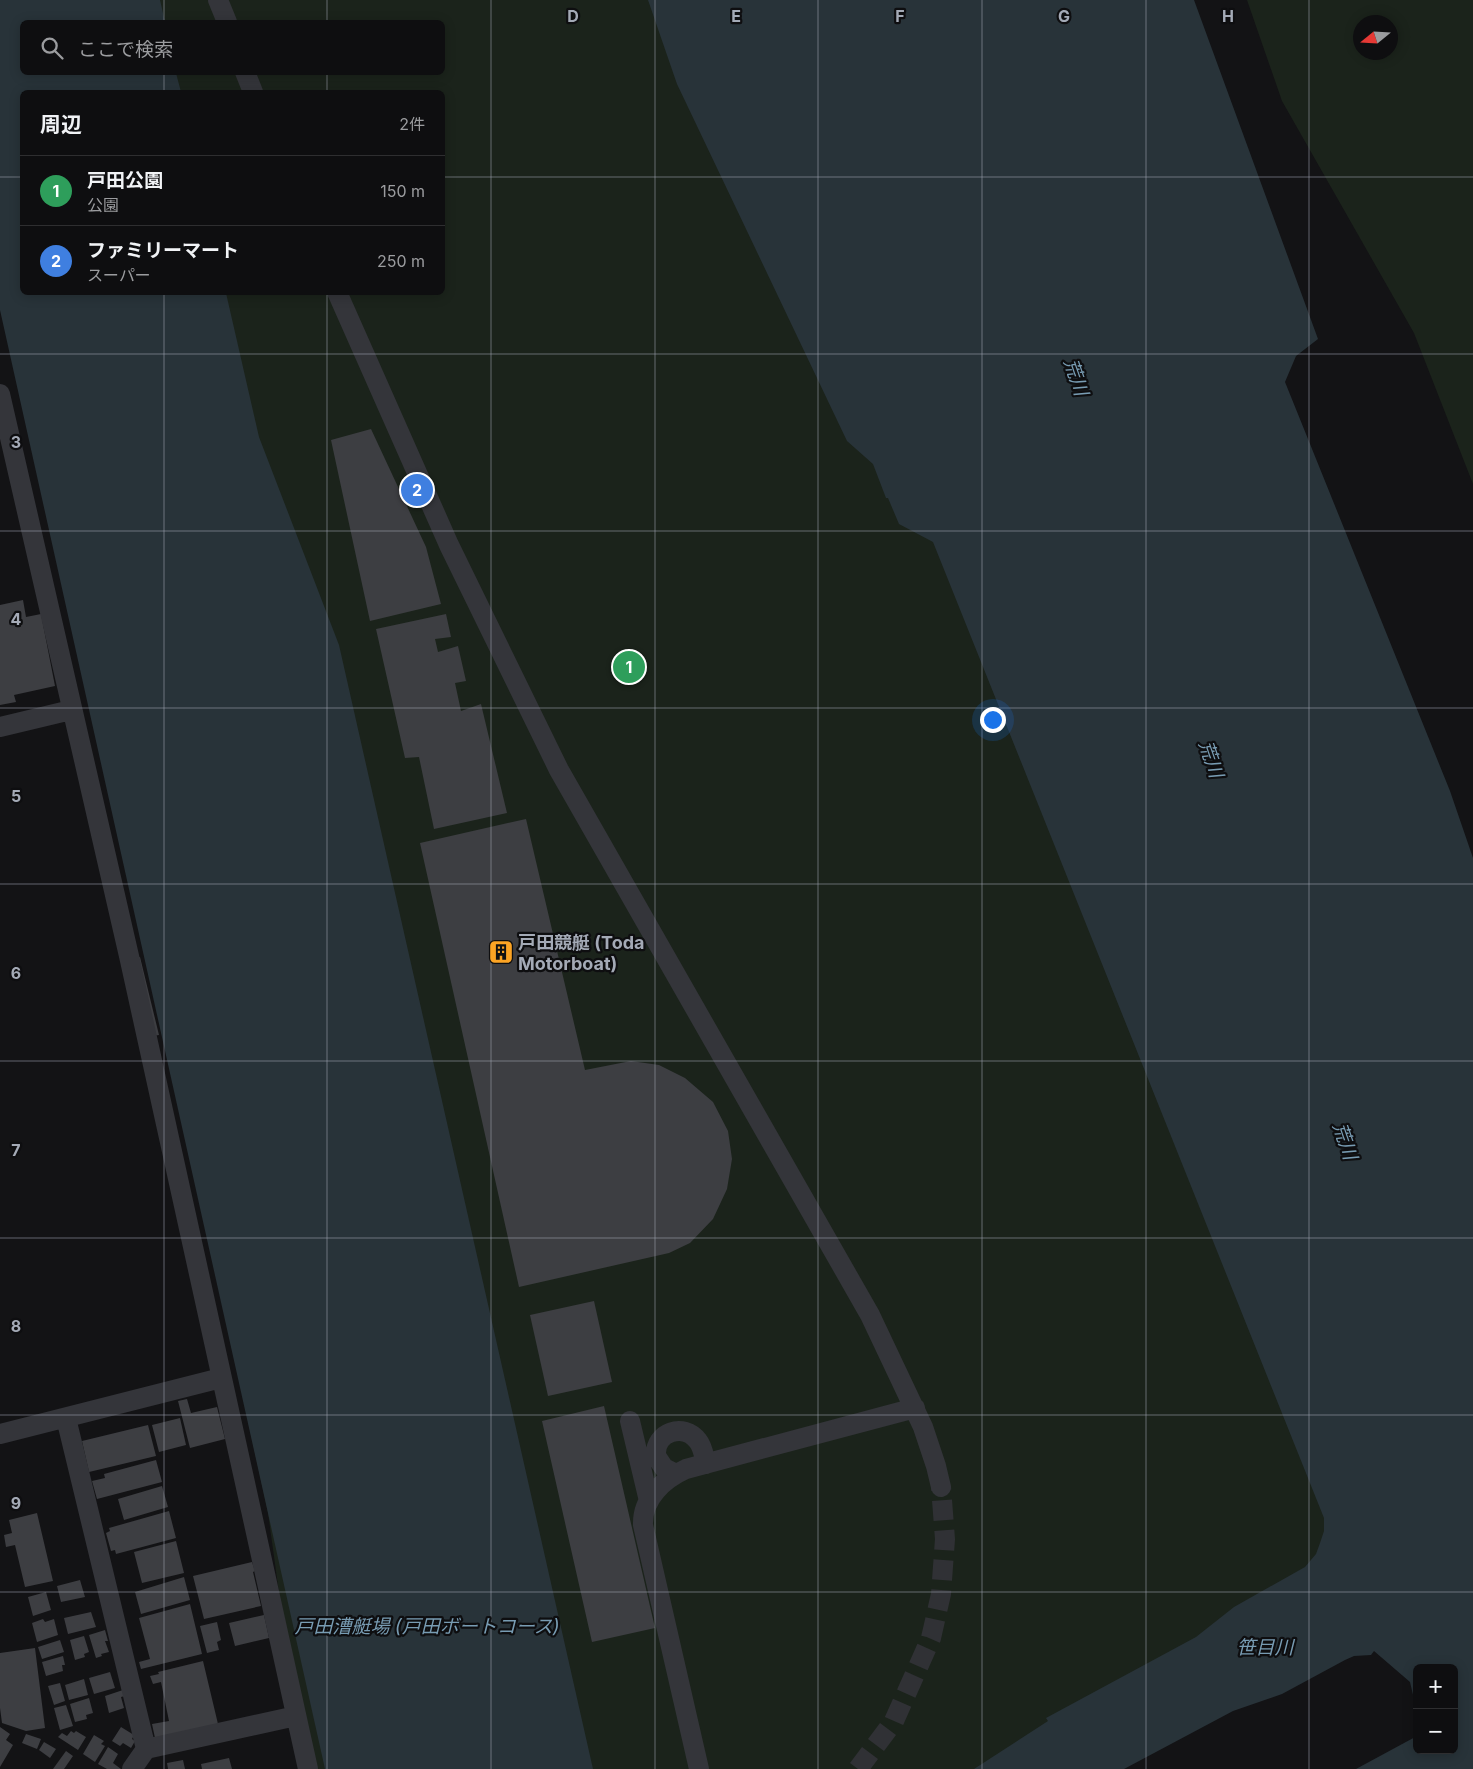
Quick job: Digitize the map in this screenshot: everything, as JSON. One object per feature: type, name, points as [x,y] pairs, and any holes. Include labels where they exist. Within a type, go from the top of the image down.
[{"type":"street","points":[[218,0],[225,20]]},
{"type":"street","points":[[246,75],[252,90]]},
{"type":"street","points":[[338,295],[449,545],[559,770],[870,1316],[915,1408],[930,1447],[941,1486]]},
{"type":"street","points":[[0,394],[129,956],[308,1769]]},
{"type":"street","points":[[0,727],[71,710]]},
{"type":"street","points":[[0,1434],[222,1378]]},
{"type":"street","points":[[699,1769],[643,1525],[643,1517],[649,1501],[660,1486],[686,1469],[915,1408]]},
{"type":"street","points":[[66,1418],[146,1750]]},
{"type":"street","points":[[630,1421],[649,1501]]},
{"type":"street","points":[[676,1474],[664,1468],[656,1456],[658,1444],[668,1433],[685,1431],[691,1434],[701,1445],[706,1464]]},
{"type":"street","points":[[132,1769],[146,1750],[296,1716]]},
{"type":"shaded area","points":[[0,0],[926,0],[1473,1524],[975,1769],[308,1769],[296,1716],[268,1513],[0,283]]},
{"type":"shaded area","points":[[1247,0],[1473,0],[1473,484],[1414,333],[1282,101]]},
{"type":"water","name":"戸田漕艇場 (戸田ボートコース)","points":[[0,0],[160,0],[165,20],[20,20],[20,75],[177,75],[180,90],[20,90],[20,295],[226,295],[259,437],[339,645],[593,1769],[325,1769],[0,310]]},
{"type":"water","points":[[648,0],[1194,0],[1318,339],[1296,356],[1285,382],[1450,791],[1473,858],[1473,1769],[1356,1769],[1413,1738],[1413,1754],[1458,1754],[1458,1664],[1413,1664],[1413,1695],[1410,1682],[1374,1651],[1371,1655],[1354,1656],[1345,1660],[1282,1694],[1233,1711],[1124,1769],[974,1769],[1048,1721],[1046,1718],[1196,1637],[1234,1607],[1305,1567],[1316,1554],[1324,1531],[1324,1518],[933,542],[899,524],[888,498],[886,498],[873,464],[847,441],[677,84]]},
{"type":"building","points":[[371,429],[426,547],[441,604],[370,621],[331,440]]},
{"type":"building","points":[[23,600],[26,617],[41,614],[55,686],[14,695],[16,702],[0,705],[0,605]]},
{"type":"building","points":[[446,614],[451,637],[435,639],[438,652],[458,646],[466,681],[455,683],[461,711],[481,704],[507,813],[434,829],[419,757],[405,758],[376,629]]},
{"type":"building","name":"戸田競艇 (Toda Motorboat)","points":[[526,819],[585,1070],[631,1061],[659,1065],[685,1078],[713,1102],[728,1131],[732,1159],[727,1189],[713,1219],[690,1243],[669,1253],[519,1287],[420,843]]},
{"type":"building","points":[[140,957],[159,1035],[152,1036],[133,959]]},
{"type":"building","points":[[594,1301],[612,1382],[548,1396],[530,1315]]},
{"type":"building","points":[[187,1399],[191,1413],[217,1407],[225,1439],[190,1448],[178,1401]]},
{"type":"building","points":[[604,1406],[655,1628],[592,1642],[542,1421]]},
{"type":"building","points":[[180,1418],[186,1445],[159,1452],[152,1425]]},
{"type":"building","points":[[148,1425],[156,1456],[89,1472],[82,1441]]},
{"type":"building","points":[[156,1460],[162,1482],[97,1499],[92,1481],[105,1478],[104,1474]]},
{"type":"building","points":[[162,1486],[168,1507],[124,1520],[118,1499]]},
{"type":"building","points":[[169,1511],[176,1538],[116,1554],[115,1550],[111,1551],[106,1533],[110,1531],[109,1528]]},
{"type":"building","points":[[37,1513],[53,1581],[25,1587],[15,1545],[6,1547],[4,1535],[12,1533],[9,1520]]},
{"type":"building","points":[[176,1541],[184,1573],[142,1583],[134,1552]]},
{"type":"building","points":[[252,1562],[261,1606],[204,1619],[193,1576]]},
{"type":"building","points":[[184,1577],[190,1600],[141,1614],[135,1592]]},
{"type":"building","points":[[80,1580],[85,1597],[61,1602],[57,1586]]},
{"type":"building","points":[[46,1592],[51,1610],[33,1616],[28,1597]]},
{"type":"building","points":[[190,1604],[202,1654],[141,1669],[139,1662],[150,1659],[139,1618]]},
{"type":"building","points":[[91,1612],[96,1627],[68,1634],[64,1618]]},
{"type":"building","points":[[264,1615],[269,1638],[235,1646],[229,1623]]},
{"type":"building","points":[[43,1619],[45,1622],[54,1619],[58,1635],[37,1642],[32,1623]]},
{"type":"building","points":[[217,1622],[221,1640],[217,1642],[219,1650],[207,1653],[200,1626]]},
{"type":"building","points":[[105,1630],[108,1641],[105,1641],[109,1652],[101,1654],[102,1656],[96,1658],[89,1635]]},
{"type":"building","points":[[84,1636],[89,1652],[84,1654],[85,1657],[75,1660],[70,1640]]},
{"type":"building","points":[[60,1640],[64,1652],[42,1659],[38,1647]]},
{"type":"building","points":[[35,1648],[45,1728],[26,1731],[2,1723],[0,1708],[0,1653]]},
{"type":"building","points":[[63,1656],[65,1665],[62,1665],[63,1671],[46,1676],[42,1662]]},
{"type":"building","points":[[203,1661],[218,1724],[155,1738],[152,1724],[169,1721],[161,1682],[153,1684],[150,1676],[159,1674],[158,1672]]},
{"type":"building","points":[[110,1672],[115,1688],[94,1694],[89,1678]]},
{"type":"building","points":[[84,1679],[88,1695],[69,1700],[65,1685]]},
{"type":"building","points":[[60,1683],[65,1701],[54,1705],[48,1686]]},
{"type":"building","points":[[123,1690],[125,1696],[121,1697],[124,1708],[109,1713],[105,1696]]},
{"type":"building","points":[[89,1698],[93,1713],[86,1715],[87,1719],[75,1722],[70,1704]]},
{"type":"building","points":[[66,1705],[73,1726],[60,1730],[54,1708]]},
{"type":"building","points":[[0,1727],[10,1734],[6,1740],[13,1745],[0,1767]]},
{"type":"building","points":[[121,1727],[134,1735],[132,1739],[135,1741],[131,1748],[123,1743],[120,1746],[112,1741]]},
{"type":"building","points":[[71,1731],[74,1733],[76,1731],[86,1737],[78,1750],[58,1737],[62,1733],[67,1736]]},
{"type":"building","points":[[26,1734],[41,1739],[37,1749],[22,1743]]},
{"type":"building","points":[[94,1735],[104,1741],[101,1744],[105,1746],[95,1762],[83,1754]]},
{"type":"building","points":[[44,1742],[56,1749],[50,1758],[39,1750]]},
{"type":"building","points":[[108,1747],[118,1754],[113,1763],[121,1769],[107,1769],[98,1764]]},
{"type":"building","points":[[66,1751],[73,1756],[64,1769],[53,1769]]},
{"type":"building","points":[[229,1758],[232,1769],[202,1769],[201,1764]]},
{"type":"building","points":[[183,1760],[185,1769],[168,1769],[167,1763]]},
{"type":"tunnel","points":[[858,1769],[894,1721],[931,1638],[941,1594],[945,1539],[941,1487]]},
{"type":"place","name":"ファミリーマート","points":[[417,490]]},
{"type":"place","name":"戸田公園","points":[[629,667]]},
{"type":"place","name":"戸田競艇 (Toda Motorboat)","points":[[501,952]]},
{"type":"water label","name":"荒川","points":[[1076,377]]},
{"type":"water label","name":"荒川","points":[[1211,759]]},
{"type":"water label","name":"荒川","points":[[1345,1141]]},
{"type":"water label","name":"笹目川","points":[[1265,1647]]}]
